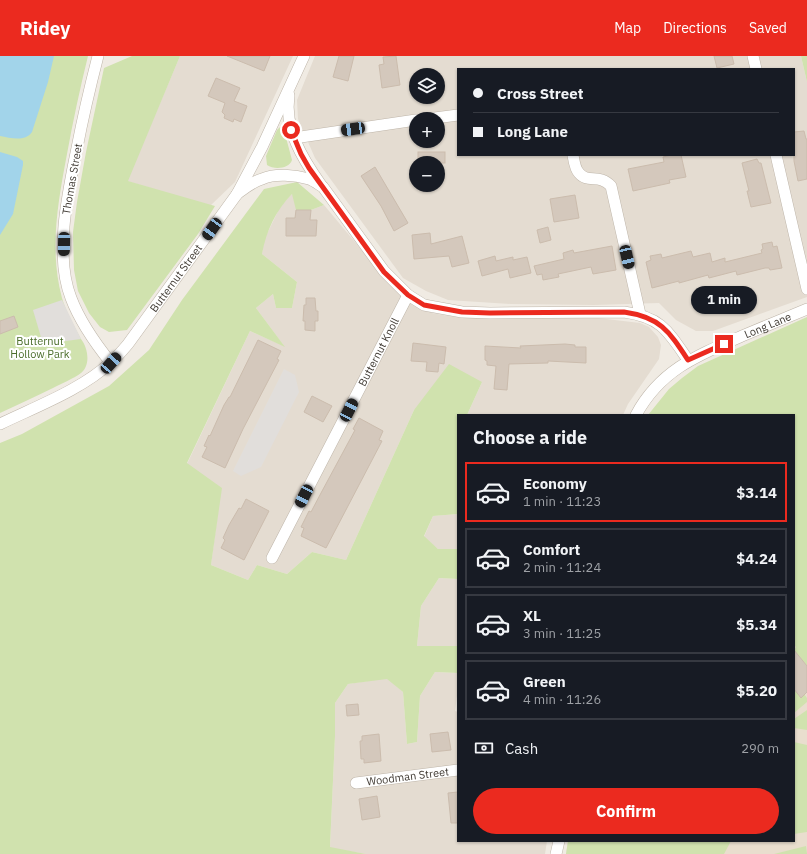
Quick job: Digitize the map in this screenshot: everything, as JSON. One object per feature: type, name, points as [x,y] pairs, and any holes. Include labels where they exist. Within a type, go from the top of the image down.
[{"type":"street","name":"Thomas Street","points":[[98,56],[86,102],[71,176],[66,205],[63,256],[70,297],[94,340],[111,363]]},
{"type":"street","name":"Butternut Street","points":[[0,424],[61,395],[87,380],[111,363],[143,325],[237,194],[259,153],[304,56]]},
{"type":"street","points":[[752,56],[756,68]]},
{"type":"street","points":[[292,81],[287,108],[288,122],[306,163],[384,272],[408,295],[424,305],[462,312],[624,312],[640,314],[653,320],[665,329],[674,339],[688,360]]},
{"type":"street","points":[[445,117],[457,115]]},
{"type":"street","points":[[294,138],[409,121]]},
{"type":"street","points":[[573,156],[576,168],[580,174],[587,179],[606,180],[611,186],[640,314]]},
{"type":"street","points":[[776,156],[807,289]]},
{"type":"street","points":[[237,194],[250,184],[264,178],[279,176],[293,176],[310,180],[323,187]]},
{"type":"street","name":"Butternut Knoll","points":[[272,558],[408,295]]},
{"type":"street","name":"Long Lane","points":[[637,414],[654,389],[670,373],[688,360],[807,309]]},
{"type":"street","name":"Woodman Street","points":[[356,783],[457,770]]},
{"type":"street","points":[[556,854],[559,842]]},
{"type":"shaded area","points":[[180,56],[293,56],[235,182],[210,206],[127,181]]},
{"type":"shaded area","points":[[315,56],[801,56],[807,82],[807,297],[713,331],[696,331],[676,320],[659,303],[594,305],[511,304],[448,300],[426,291],[403,278],[315,158],[298,119],[297,100]]},
{"type":"shaded area","points":[[292,194],[311,210],[324,205],[395,290],[432,313],[461,318],[598,318],[640,323],[649,327],[658,337],[661,345],[659,359],[628,404],[623,414],[467,414],[482,382],[414,410],[346,560],[312,552],[287,574],[257,565],[248,580],[211,565],[221,488],[187,464],[250,331],[284,346],[256,308],[273,294],[276,308],[292,308],[297,282],[262,254],[264,240],[281,205]]},
{"type":"shaded area","points":[[62,300],[81,339],[43,344],[33,310]]},
{"type":"shaded area","points":[[284,369],[295,375],[299,392],[261,467],[241,476],[233,471]]},
{"type":"shaded area","points":[[457,514],[457,549],[438,549],[424,537],[433,516]]},
{"type":"shaded area","points":[[795,554],[807,560],[807,854],[566,854],[568,842],[795,842]]},
{"type":"shaded area","points":[[439,578],[457,579],[457,646],[417,646],[421,606]]},
{"type":"shaded area","points":[[435,672],[457,673],[455,711],[457,712],[457,842],[547,842],[545,854],[366,854],[330,848],[335,703],[348,684],[387,678],[403,692],[407,744],[417,742],[420,696]]},
{"type":"green space","name":"Butternut Hollow Park","points":[[0,56],[88,56],[64,172],[58,208],[55,244],[58,280],[62,298],[70,319],[87,352],[86,366],[81,373],[75,377],[0,413]]},
{"type":"green space","points":[[132,56],[180,56],[128,181],[215,206],[198,234],[127,330],[109,332],[100,327],[89,313],[78,291],[74,270],[73,232],[86,152],[104,68]]},
{"type":"green space","points":[[801,56],[807,56],[807,82]]},
{"type":"green space","points":[[280,127],[284,130],[292,160],[285,167],[273,168],[267,165],[266,156],[277,130]]},
{"type":"green space","points":[[297,182],[324,205],[311,210],[296,210],[292,194],[286,200],[272,221],[262,254],[297,282],[292,308],[276,308],[273,294],[256,308],[285,347],[250,331],[187,463],[222,488],[211,565],[248,580],[257,565],[287,574],[312,552],[346,560],[414,410],[449,364],[482,382],[467,414],[457,414],[457,514],[433,516],[424,536],[438,549],[457,549],[457,579],[439,578],[421,606],[417,646],[457,646],[457,673],[435,672],[420,696],[417,742],[407,744],[403,692],[387,679],[348,684],[335,703],[330,847],[366,854],[0,854],[0,443],[22,434],[109,386],[149,350],[182,300],[264,189]]},
{"type":"green space","points":[[807,317],[807,666],[795,651],[795,414],[649,414],[669,389],[698,366]]},
{"type":"green space","points":[[795,690],[801,697],[804,694],[807,698],[807,702],[795,712]]},
{"type":"green space","points":[[807,710],[807,730],[795,728],[795,718]]},
{"type":"green space","points":[[795,742],[807,745],[807,832],[795,834]]},
{"type":"green space","points":[[568,842],[730,842],[724,854],[566,854]]},
{"type":"green space","points":[[806,846],[807,854],[774,854]]},
{"type":"water","points":[[0,56],[54,56],[48,82],[32,132],[26,137],[9,138],[0,136]]},
{"type":"water","points":[[0,152],[17,157],[23,161],[23,165],[13,214],[0,235]]},
{"type":"building","points":[[227,56],[270,56],[264,71]]},
{"type":"building","points":[[339,56],[354,56],[348,81],[333,77]]},
{"type":"building","points":[[396,56],[400,85],[382,88],[379,65],[384,64],[383,57]]},
{"type":"building","points":[[714,56],[732,56],[734,64],[717,68]]},
{"type":"building","points":[[216,78],[240,88],[234,101],[247,106],[241,122],[234,119],[233,122],[224,118],[225,115],[222,112],[225,103],[208,96]]},
{"type":"building","points":[[804,131],[807,139],[807,179],[798,181],[794,161],[795,132]]},
{"type":"building","points":[[418,152],[445,152],[445,156],[418,156]]},
{"type":"building","points":[[681,156],[686,177],[669,180],[670,183],[633,191],[628,169],[664,162],[663,157]]},
{"type":"building","points":[[757,159],[759,163],[761,163],[771,203],[751,207],[747,191],[749,191],[742,163]]},
{"type":"building","points":[[375,167],[408,223],[394,231],[381,206],[361,176]]},
{"type":"building","points":[[575,195],[579,218],[554,222],[550,199]]},
{"type":"building","points":[[296,210],[311,210],[310,220],[317,220],[316,236],[286,236],[286,218],[295,218]]},
{"type":"building","points":[[548,227],[551,240],[540,243],[537,230]]},
{"type":"building","points":[[430,233],[431,244],[462,236],[469,263],[452,267],[449,256],[414,259],[412,235]]},
{"type":"building","points":[[772,242],[773,247],[777,246],[782,268],[770,270],[769,268],[765,268],[737,275],[736,271],[709,278],[708,275],[679,283],[679,281],[652,288],[646,262],[651,260],[650,256],[661,254],[662,258],[691,251],[693,257],[710,253],[712,262],[725,258],[725,262],[762,253],[762,244]]},
{"type":"building","points":[[612,246],[616,270],[593,274],[591,267],[558,274],[559,277],[543,280],[542,274],[537,275],[534,266],[564,259],[563,253],[573,250],[574,253]]},
{"type":"building","points":[[495,256],[496,261],[513,257],[513,260],[527,257],[531,273],[510,278],[508,269],[482,276],[478,261]]},
{"type":"building","points":[[306,298],[315,298],[316,311],[318,311],[318,321],[315,321],[315,331],[305,330],[305,321],[303,321]]},
{"type":"building","points":[[14,316],[18,327],[0,334],[0,321]]},
{"type":"building","points":[[258,340],[281,351],[277,359],[279,360],[243,429],[225,468],[202,457],[207,447],[204,446]]},
{"type":"building","points":[[413,343],[446,347],[444,364],[439,363],[438,372],[426,371],[427,362],[411,361]]},
{"type":"building","points":[[575,345],[575,347],[586,347],[586,363],[548,361],[548,363],[509,364],[507,390],[494,389],[496,366],[487,365],[487,361],[485,360],[485,346],[521,348],[520,346]]},
{"type":"building","points":[[312,396],[332,406],[323,422],[304,412]]},
{"type":"building","points":[[359,418],[383,431],[379,440],[382,441],[326,548],[301,536],[304,528],[301,527],[309,511],[311,512],[355,430],[353,429]]},
{"type":"building","points":[[246,499],[269,511],[244,560],[221,548],[225,540],[223,538],[229,525],[239,508],[241,509]]},
{"type":"building","points":[[795,651],[807,666],[807,692],[801,698],[795,690]]},
{"type":"building","points":[[358,704],[359,715],[347,716],[346,705]]},
{"type":"building","points":[[448,732],[451,750],[432,752],[430,734]]},
{"type":"building","points":[[379,734],[381,761],[364,763],[364,759],[361,759],[360,741],[362,741],[362,736]]},
{"type":"building","points":[[457,792],[457,823],[451,823],[448,793]]},
{"type":"building","points":[[377,796],[380,817],[362,820],[359,799]]},
{"type":"route","points":[[291,130],[301,154],[309,168],[384,272],[408,295],[424,305],[462,312],[624,312],[640,314],[653,320],[665,329],[674,339],[688,360],[724,344]]}]
